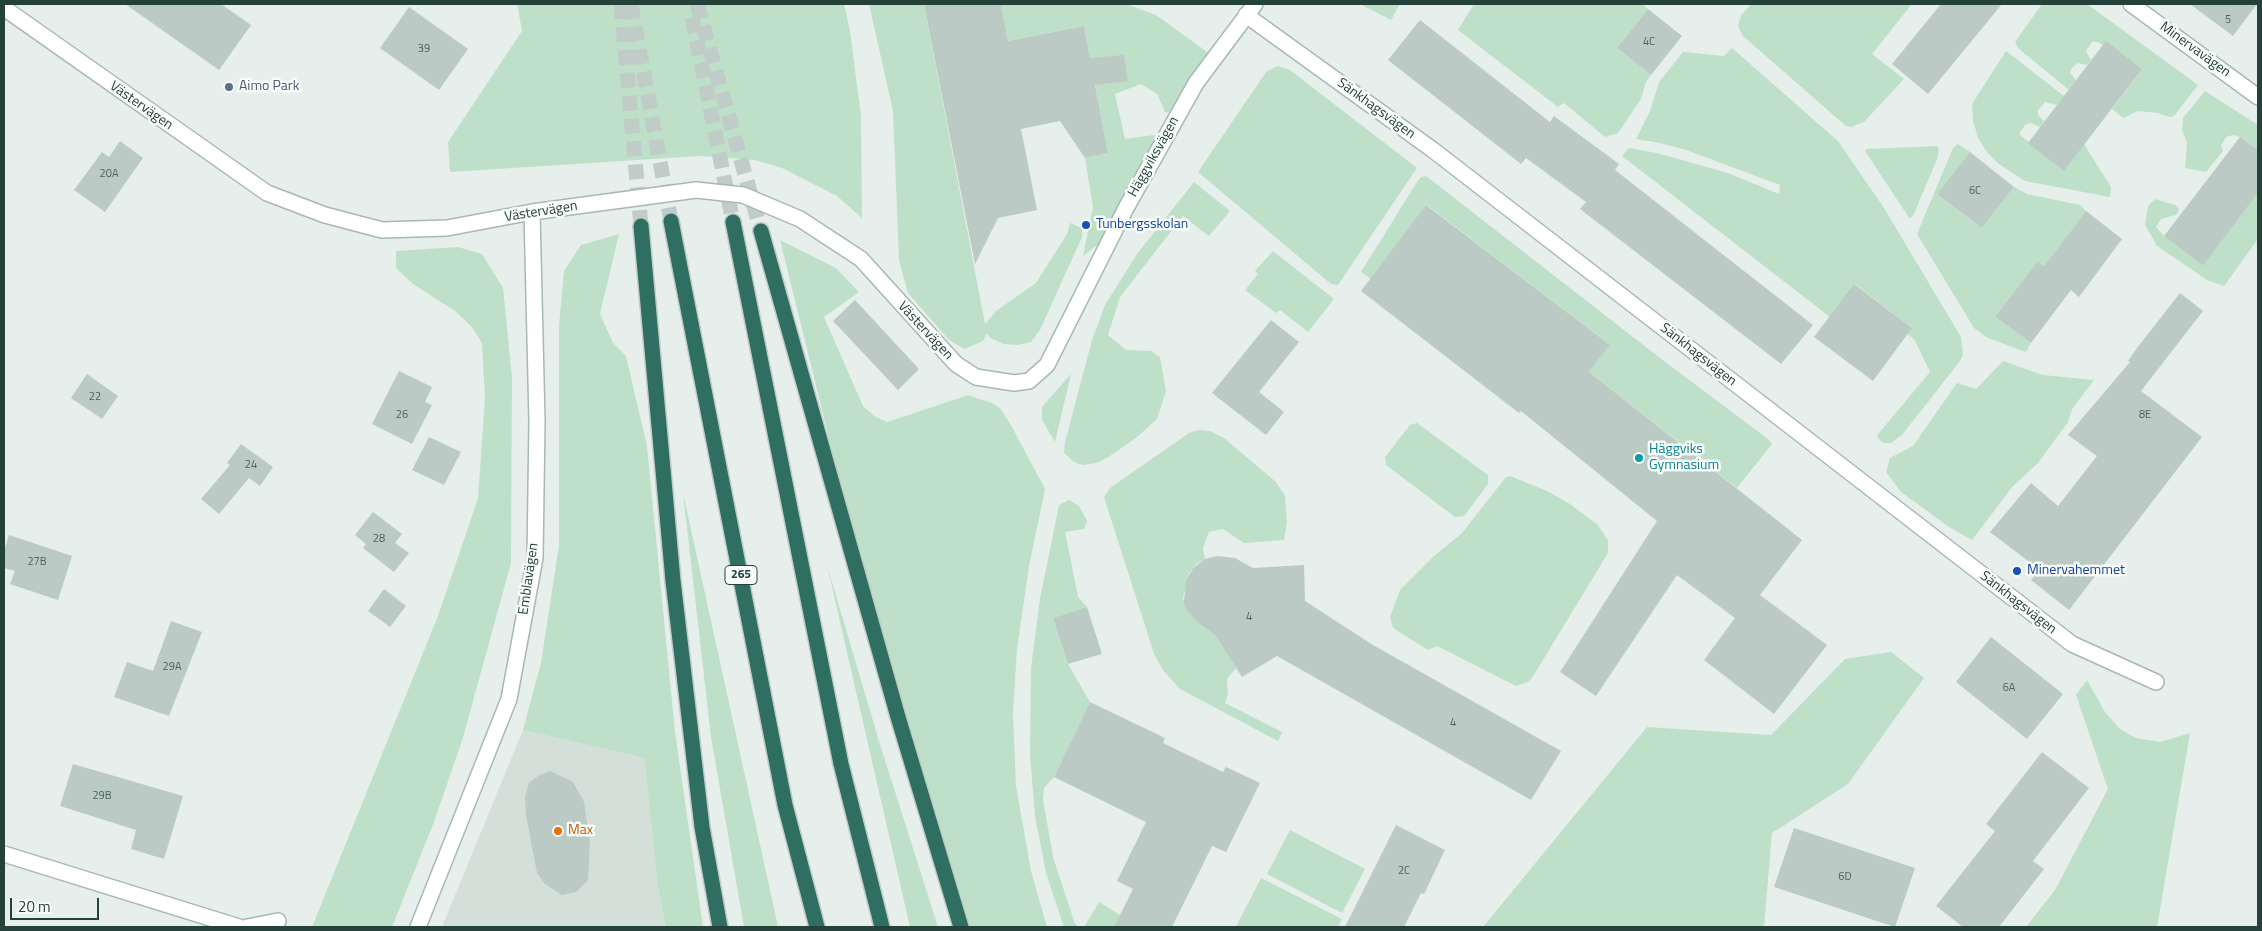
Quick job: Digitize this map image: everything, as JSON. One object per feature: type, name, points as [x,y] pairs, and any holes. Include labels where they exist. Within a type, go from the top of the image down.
[{"type":"highway","name":"265","points":[[671,221],[785,805],[817,927]]},
{"type":"highway","points":[[733,222],[841,764],[882,927]]},
{"type":"highway","points":[[641,226],[673,581],[702,827],[720,927]]},
{"type":"highway","points":[[761,231],[898,717],[961,927]]},
{"type":"street","name":"Minervavägen","points":[[2131,4],[2258,97]]},
{"type":"street","name":"Västervägen","points":[[4,8],[267,194],[325,215],[382,230],[447,228],[532,212],[696,190],[743,195],[800,219],[861,259],[956,364],[976,377],[998,382],[1029,381],[1047,365],[1058,347]]},
{"type":"street","name":"Häggviksvägen","points":[[1058,347],[1073,311],[1126,208],[1196,84],[1251,10]]},
{"type":"street","name":"Sänkhagsvägen","points":[[1251,10],[2072,644],[2156,682]]},
{"type":"street","name":"Emblavägen","points":[[418,927],[508,699],[535,558],[537,421],[532,212]]},
{"type":"street","points":[[4,854],[239,927]]},
{"type":"street","points":[[247,927],[278,921]]},
{"type":"shaded area","points":[[523,730],[644,758],[658,887],[666,927],[442,927]]},
{"type":"green space","points":[[517,4],[844,4],[850,31],[861,116],[862,218],[837,196],[782,168],[755,160],[700,156],[450,172],[448,142],[522,31]]},
{"type":"green space","points":[[869,4],[924,4],[985,324],[996,311],[1036,283],[1067,234],[1070,223],[1082,228],[1082,237],[1040,330],[1031,342],[1018,345],[1004,344],[990,338],[987,333],[983,341],[964,349],[949,340],[908,293],[899,260],[893,111]]},
{"type":"green space","points":[[1001,4],[1126,4],[1156,15],[1221,62],[1183,116],[1165,112],[1157,94],[1141,84],[1115,94],[1125,139],[1169,133],[1113,233],[1083,256],[1093,207],[1085,158],[1108,153],[1084,26],[1008,41]]},
{"type":"green space","points":[[1360,4],[1400,4],[1391,20]]},
{"type":"green space","points":[[1474,4],[1642,4],[1648,9],[1617,48],[1651,75],[1646,82],[1641,99],[1618,133],[1605,137],[1564,103],[1558,107],[1458,30]]},
{"type":"green space","points":[[1751,4],[1912,4],[1872,54],[1904,79],[1864,122],[1851,127],[1846,126],[1743,36],[1738,26],[1741,15]]},
{"type":"green space","points":[[2042,4],[2087,4],[2198,85],[2174,116],[2170,117],[2157,113],[2138,111],[2123,118],[2112,109],[2142,69],[2098,42],[2092,42],[2086,51],[2091,60],[2087,65],[2078,63],[2072,68],[2070,73],[2076,80],[2069,90],[2019,49],[2015,42]]},
{"type":"green space","points":[[1732,48],[1838,141],[1884,208],[1961,337],[1963,355],[1960,361],[1902,435],[1891,443],[1883,443],[1877,437],[1879,433],[1930,372],[1914,339],[1907,334],[1912,328],[1855,284],[1830,317],[1622,156],[1629,148],[1657,153],[1728,173],[1779,194],[1780,185],[1686,150],[1636,139],[1650,111],[1659,82],[1683,52],[1724,56]]},
{"type":"green space","points":[[2006,51],[2064,96],[2057,105],[2045,102],[2038,110],[2038,115],[2044,121],[2040,127],[2031,123],[2025,125],[2019,134],[2064,171],[2084,144],[2111,187],[2110,197],[2025,181],[1999,164],[1987,152],[1978,138],[1973,120],[1972,104]]},
{"type":"green space","points":[[1277,66],[1290,70],[1417,168],[1338,285],[1331,284],[1198,172],[1266,72]]},
{"type":"green space","points":[[2205,91],[2258,125],[2258,150],[2240,137],[2233,135],[2226,137],[2221,146],[2223,151],[2206,172],[2185,168],[2187,143],[2182,130],[2183,118]]},
{"type":"green space","points":[[1958,144],[1970,152],[1937,194],[1982,228],[2014,187],[2027,194],[2080,205],[2086,211],[2044,266],[2037,262],[1995,317],[2031,343],[2026,352],[1988,338],[1974,328],[1917,234],[1953,148]]},
{"type":"green space","points":[[1937,146],[1939,150],[1937,159],[1914,214],[1910,219],[1865,151],[1867,149]]},
{"type":"green space","points":[[1426,176],[1660,358],[1768,439],[1772,444],[1737,488],[1589,372],[1610,345],[1427,205],[1371,279],[1361,272],[1417,182],[1421,177]]},
{"type":"green space","points":[[1194,182],[1230,211],[1209,236],[1183,216],[1120,297],[1108,335],[1126,350],[1151,351],[1160,357],[1166,391],[1157,419],[1136,438],[1107,458],[1096,463],[1083,465],[1074,462],[1064,453],[1065,442],[1092,340],[1105,305],[1137,254]]},
{"type":"green space","points":[[2258,193],[2258,239],[2224,286],[2207,280],[2157,246],[2145,225],[2148,206],[2155,199],[2175,205],[2179,209],[2176,215],[2161,219],[2156,227],[2164,236],[2203,266]]},
{"type":"green space","points":[[619,234],[600,314],[613,343],[626,356],[647,446],[675,732],[703,927],[666,927],[658,887],[644,758],[523,730],[541,663],[559,545],[559,326],[564,271],[581,245]]},
{"type":"green space","points":[[780,240],[836,268],[859,292],[824,317],[863,406],[874,416],[887,422],[968,395],[992,403],[1000,408],[1012,427],[1045,489],[1029,566],[1017,649],[1013,713],[1016,786],[1031,871],[1047,927],[970,927],[898,717]]},
{"type":"green space","points":[[458,247],[482,254],[503,288],[512,377],[511,563],[462,741],[434,822],[392,927],[312,927],[438,616],[478,498],[485,398],[482,343],[471,326],[455,311],[413,284],[396,268],[396,251]]},
{"type":"green space","points":[[1273,251],[1334,299],[1308,332],[1280,310],[1276,313],[1245,290],[1258,274],[1255,271]]},
{"type":"green space","points":[[2003,361],[2043,375],[2094,380],[2072,409],[2068,422],[2038,463],[2013,486],[1972,540],[1949,527],[1901,492],[1886,472],[1890,458],[1913,446],[1957,383],[1976,389]]},
{"type":"green space","points":[[1071,374],[1055,442],[1042,420],[1042,407]]},
{"type":"green space","points":[[1417,423],[1488,475],[1488,484],[1464,516],[1455,517],[1386,465],[1385,457],[1410,425]]},
{"type":"green space","points":[[1199,430],[1210,431],[1224,438],[1276,482],[1285,496],[1287,523],[1284,540],[1244,543],[1223,529],[1209,532],[1203,548],[1205,559],[1196,564],[1189,573],[1183,598],[1189,612],[1215,634],[1236,668],[1227,679],[1228,694],[1225,703],[1282,732],[1278,741],[1180,689],[1163,670],[1154,654],[1104,497],[1110,488],[1189,433]]},
{"type":"green space","points":[[1510,476],[1547,491],[1570,504],[1598,525],[1608,541],[1608,553],[1532,678],[1528,682],[1516,686],[1437,646],[1428,650],[1393,628],[1390,617],[1400,590],[1434,556],[1462,533],[1506,477]]},
{"type":"green space","points":[[683,493],[778,927],[744,927],[711,737]]},
{"type":"green space","points":[[1069,500],[1079,506],[1087,521],[1084,529],[1065,532],[1078,597],[1087,607],[1053,618],[1068,664],[1090,702],[1054,777],[1044,788],[1043,799],[1053,857],[1075,924],[1079,927],[1064,927],[1046,873],[1035,816],[1030,755],[1031,668],[1040,599],[1059,505]]},
{"type":"green space","points":[[827,565],[879,741],[938,927],[910,927]]},
{"type":"green space","points":[[1891,652],[1924,678],[1848,784],[1772,833],[1764,927],[1483,927],[1647,727],[1771,735],[1845,659]]},
{"type":"green space","points":[[2087,680],[2105,712],[2120,729],[2136,738],[2160,742],[2190,733],[2157,927],[2026,927],[2055,890],[2108,789],[2076,695]]},
{"type":"green space","points":[[1290,830],[1365,869],[1342,913],[1267,874]]},
{"type":"green space","points":[[1261,878],[1342,919],[1338,927],[1236,927]]},
{"type":"green space","points":[[1099,902],[1120,915],[1114,927],[1084,927]]},
{"type":"building","points":[[125,4],[221,4],[251,25],[219,70]]},
{"type":"building","points":[[924,4],[1001,4],[1008,41],[1084,26],[1090,58],[1124,55],[1128,81],[1095,85],[1108,153],[1085,158],[1060,121],[1021,129],[1037,210],[998,218],[975,264]]},
{"type":"building","points":[[1941,4],[2002,4],[1928,94],[1892,64]]},
{"type":"building","points":[[2190,4],[2257,4],[2233,36]]},
{"type":"building","points":[[409,7],[468,49],[439,90],[380,48]]},
{"type":"building","points":[[1648,9],[1682,36],[1651,75],[1617,48]]},
{"type":"building","points":[[1420,20],[1550,122],[1554,116],[1619,164],[1615,170],[1813,325],[1781,364],[1580,209],[1586,202],[1526,158],[1521,164],[1388,60]]},
{"type":"building","points":[[2106,41],[2142,69],[2064,171],[2028,143]]},
{"type":"building","points":[[2240,137],[2258,150],[2258,193],[2203,266],[2164,236]]},
{"type":"building","points":[[120,141],[143,158],[105,212],[74,190],[102,152],[109,157]]},
{"type":"building","points":[[1970,152],[2014,187],[1982,228],[1937,194]]},
{"type":"building","name":"Häggviks Gymnasium","points":[[1426,205],[1610,345],[1589,372],[1802,540],[1760,595],[1827,645],[1774,714],[1704,660],[1735,618],[1677,575],[1596,696],[1560,672],[1657,521],[1521,411],[1519,413],[1361,291]]},
{"type":"building","points":[[2086,211],[2122,239],[2079,297],[2071,290],[2031,343],[1995,317],[2037,262],[2044,266]]},
{"type":"building","points":[[1854,284],[1912,328],[1873,381],[1814,337]]},
{"type":"building","points":[[2180,293],[2203,311],[2141,391],[2202,437],[2069,610],[2031,580],[2040,570],[1990,532],[2031,483],[2058,506],[2097,456],[2068,435],[2130,362],[2128,361],[2137,348]]},
{"type":"building","points":[[855,300],[919,369],[898,390],[833,321]]},
{"type":"building","points":[[1271,320],[1299,342],[1259,392],[1284,412],[1266,435],[1212,393]]},
{"type":"building","points":[[399,371],[432,387],[425,402],[432,405],[412,444],[372,424]]},
{"type":"building","points":[[87,374],[118,396],[102,419],[71,398]]},
{"type":"building","points":[[429,437],[461,452],[444,485],[412,470]]},
{"type":"building","points":[[241,444],[273,467],[260,486],[249,478],[219,514],[201,499],[230,465],[227,463]]},
{"type":"building","points":[[373,512],[402,534],[395,543],[409,553],[394,572],[363,548],[366,544],[355,535]]},
{"type":"building","points":[[9,535],[72,556],[58,600],[10,584],[15,571],[4,568],[4,551]]},
{"type":"building","points":[[1217,556],[1235,558],[1253,568],[1304,565],[1305,601],[1373,645],[1561,751],[1531,800],[1277,656],[1242,677],[1215,635],[1195,620],[1186,609],[1184,602],[1186,581],[1193,568],[1205,559]]},
{"type":"building","points":[[384,589],[406,606],[390,627],[368,611]]},
{"type":"building","points":[[1087,607],[1102,654],[1068,664],[1053,618]]},
{"type":"building","points":[[171,621],[202,632],[169,716],[114,697],[127,662],[153,671]]},
{"type":"building","points":[[1991,637],[2063,694],[2027,739],[1956,682]]},
{"type":"building","points":[[1090,702],[1165,738],[1163,743],[1223,772],[1226,767],[1260,783],[1226,852],[1212,846],[1172,927],[1114,927],[1133,889],[1117,881],[1146,822],[1054,777]]},
{"type":"building","points":[[2042,752],[2089,788],[2033,861],[2044,869],[1999,927],[1963,927],[1936,906],[1995,831],[1986,824]]},
{"type":"building","points":[[73,764],[183,796],[164,859],[131,849],[136,830],[60,806]]},
{"type":"building","name":"Max","points":[[550,771],[573,782],[584,802],[590,843],[588,880],[576,892],[562,895],[545,884],[537,873],[526,815],[525,797],[529,783],[538,776]]},
{"type":"building","points":[[1396,825],[1445,850],[1424,894],[1421,893],[1404,927],[1345,927]]},
{"type":"building","points":[[1794,828],[1915,868],[1895,927],[1774,887]]},
{"type":"tunnel","points":[[621,4],[641,226]]},
{"type":"tunnel","points":[[631,4],[671,221]]},
{"type":"tunnel","points":[[697,4],[761,231]]},
{"type":"tunnel","points":[[692,18],[733,222]]},
{"type":"place","name":"Aimo Park","points":[[229,87]]},
{"type":"place","name":"Tunbergsskolan","points":[[1086,225]]},
{"type":"place","name":"Häggviks Gymnasium","points":[[1639,458]]},
{"type":"place","name":"Minervahemmet","points":[[2017,571]]},
{"type":"place","name":"Max","points":[[558,831]]}]
